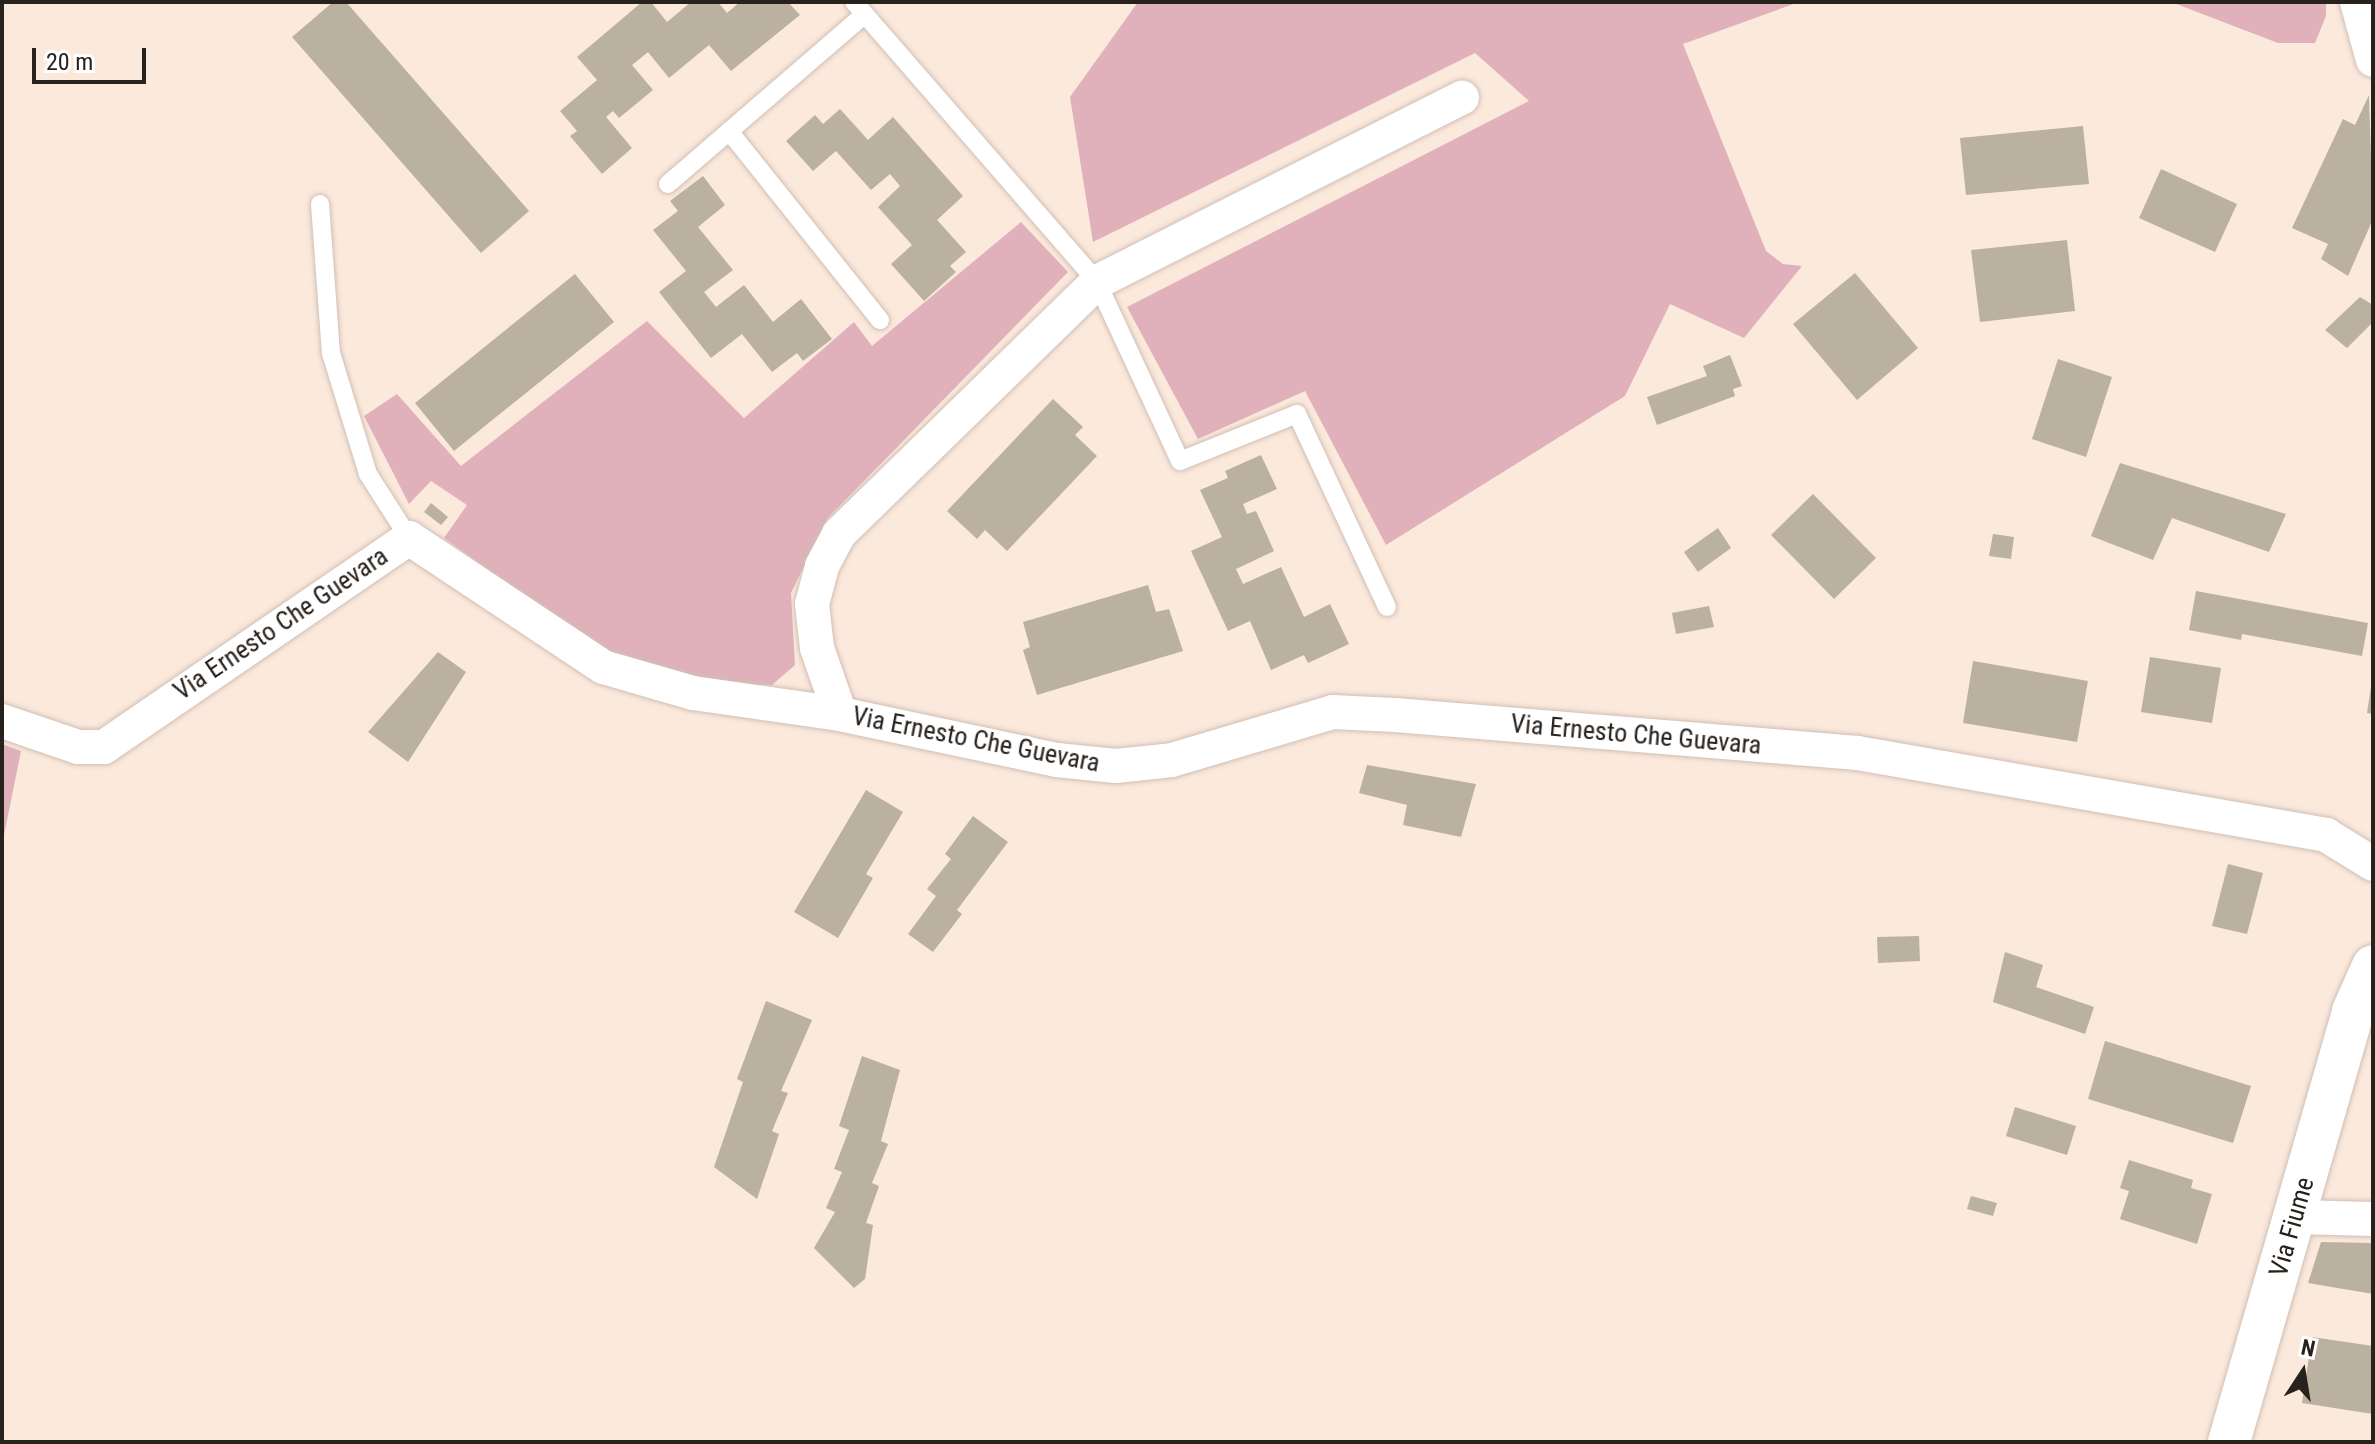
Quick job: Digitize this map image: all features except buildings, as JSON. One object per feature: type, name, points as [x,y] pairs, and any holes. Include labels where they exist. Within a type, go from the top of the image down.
[{"type":"street","points":[[2357,2],[2373,60]]},
{"type":"street","points":[[840,714],[817,648],[812,604],[839,534],[1097,282],[1462,98]]},
{"type":"street","name":"Via Ernesto Che Guevara","points":[[2,721],[78,747],[104,747],[409,538],[603,667],[693,693],[840,714],[1057,760],[1116,766],[1172,760],[1333,712],[1857,753],[2326,835],[2373,864]]},
{"type":"street","name":"Via Fiume","points":[[2229,1442],[2353,1011],[2373,966]]},
{"type":"street","points":[[2295,1217],[2373,1219]]},
{"type":"lane","points":[[668,184],[860,8],[1097,282],[1180,461],[1297,414],[1387,607]]},
{"type":"lane","points":[[729,131],[880,320]]},
{"type":"lane","points":[[320,204],[331,353],[368,474],[409,538]]},
{"type":"shaded area","points":[[1138,2],[1799,2],[1683,44],[1766,251],[1783,264],[1802,266],[1744,338],[1670,304],[1625,396],[1386,545],[1305,391],[1198,439],[1127,307],[1529,101],[1475,53],[1093,242],[1070,97]]},
{"type":"shaded area","points":[[2171,2],[2326,2],[2326,16],[2315,43],[2278,43]]},
{"type":"shaded area","points":[[1021,222],[1068,272],[828,518],[791,593],[795,665],[772,685],[708,683],[603,652],[444,538],[467,505],[431,481],[409,504],[364,416],[397,394],[461,466],[647,321],[744,418],[854,322],[872,346]]},
{"type":"shaded area","points":[[2,744],[21,751],[2,845]]}]
